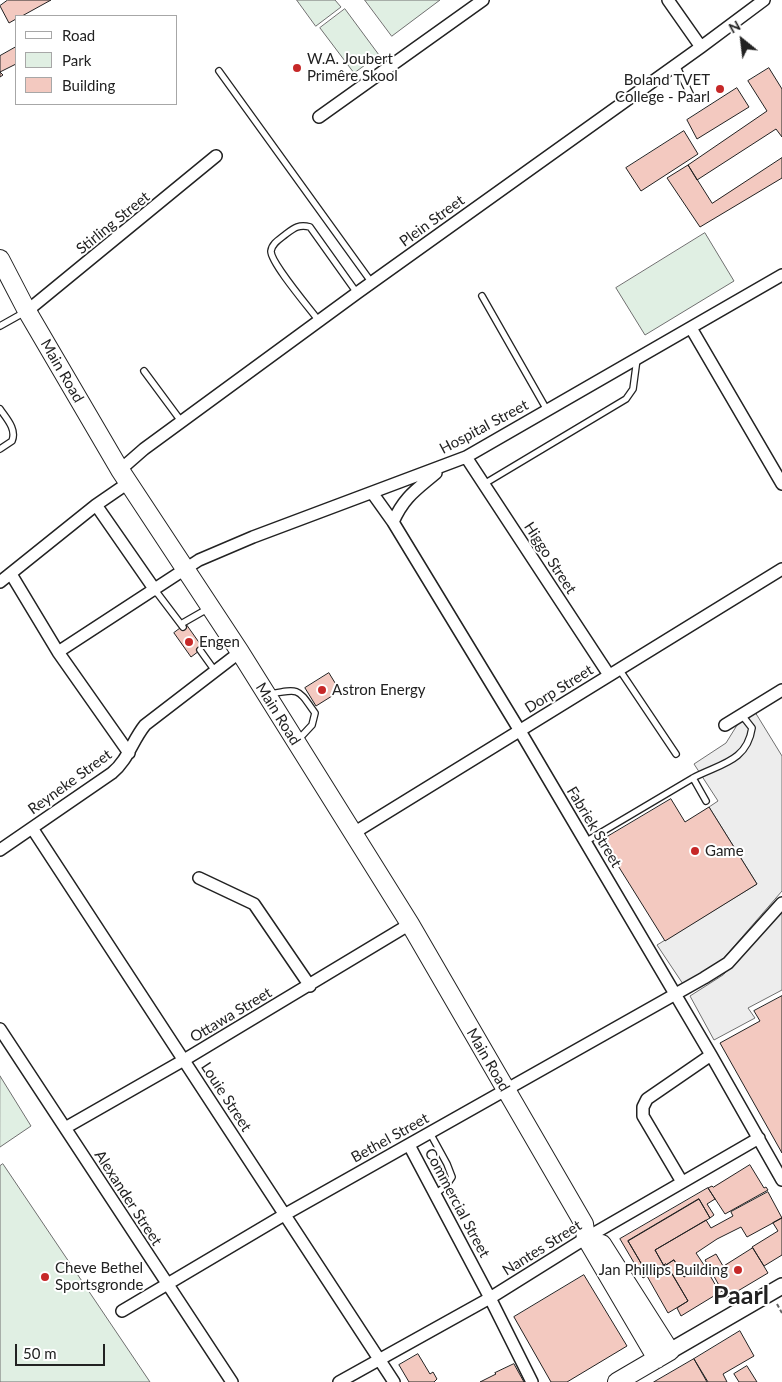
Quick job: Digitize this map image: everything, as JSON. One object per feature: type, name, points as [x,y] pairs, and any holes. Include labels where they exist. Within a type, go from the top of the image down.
[{"type":"main road","name":"Main Road","points":[[0,260],[4,278],[27,311],[124,477],[240,652],[410,924],[588,1232]]},
{"type":"main road","points":[[588,1232],[663,1355]]},
{"type":"main road","points":[[617,1382],[782,1286]]},
{"type":"street","points":[[319,117],[483,0]]},
{"type":"street","points":[[668,0],[701,48]]},
{"type":"street","name":"Plein Street","points":[[0,582],[96,505],[124,477],[144,449],[372,282],[701,48],[764,0]]},
{"type":"street","name":"Stirling Street","points":[[27,311],[216,156]]},
{"type":"street","name":"Hospital Street","points":[[58,652],[199,560],[466,457],[782,275]]},
{"type":"street","points":[[691,328],[782,484]]},
{"type":"street","name":"Higgo Street","points":[[466,457],[614,672]]},
{"type":"street","points":[[393,522],[406,498],[446,466]]},
{"type":"street","name":"Fabriek Street","points":[[373,494],[393,522],[520,731],[782,1180]]},
{"type":"street","points":[[96,505],[155,590]]},
{"type":"street","points":[[11,574],[58,652],[129,752]]},
{"type":"street","name":"Dorp Street","points":[[352,834],[614,672],[780,575]]},
{"type":"street","name":"Reyneke Street","points":[[0,850],[112,773],[124,761],[145,725],[240,652]]},
{"type":"street","points":[[725,725],[782,690]]},
{"type":"street","name":"Louie Street","points":[[32,828],[394,1382]]},
{"type":"street","points":[[199,878],[254,904],[310,986]]},
{"type":"street","name":"Bethel Street","points":[[122,1311],[284,1215],[728,963],[782,903]]},
{"type":"street","name":"Ottawa Street","points":[[65,1128],[310,986],[410,924]]},
{"type":"street","name":"Alexander Street","points":[[0,1029],[232,1382]]},
{"type":"street","points":[[682,1182],[643,1116],[644,1107],[647,1099],[710,1055]]},
{"type":"street","name":"Nantes Street","points":[[339,1382],[379,1358],[490,1298],[588,1232],[759,1138]]},
{"type":"street","name":"Commercial Street","points":[[409,1144],[532,1382]]},
{"type":"lane","points":[[676,65],[691,96]]},
{"type":"lane","points":[[220,70],[372,282]]},
{"type":"lane","points":[[318,321],[270,253],[272,245],[295,227],[302,225],[310,226],[357,293]]},
{"type":"lane","points":[[482,296],[547,410]]},
{"type":"lane","points":[[0,326],[27,311]]},
{"type":"lane","points":[[484,484],[626,399],[634,389],[637,359]]},
{"type":"lane","points":[[144,371],[182,422]]},
{"type":"lane","points":[[0,409],[8,420],[14,434],[12,441],[0,449]]},
{"type":"lane","points":[[155,590],[182,626],[210,608]]},
{"type":"lane","points":[[200,650],[215,671]]},
{"type":"lane","points":[[614,672],[676,754]]},
{"type":"lane","points":[[266,695],[296,690],[315,713],[312,725],[295,742]]},
{"type":"lane","points":[[585,842],[693,778],[732,760],[748,745],[752,728],[741,714]]},
{"type":"lane","points":[[693,778],[706,800]]},
{"type":"lane","points":[[430,1133],[452,1172],[450,1182],[435,1194]]},
{"type":"green space","points":[[297,0],[335,0],[341,7],[316,26]]},
{"type":"green space","points":[[365,0],[440,0],[392,36]]},
{"type":"green space","points":[[345,9],[379,55],[354,73],[320,28]]},
{"type":"green space","points":[[705,233],[734,281],[645,335],[616,288]]},
{"type":"green space","points":[[0,1076],[31,1126],[0,1147]]},
{"type":"green space","name":"Cheve Bethel Sportsgronde","points":[[3,1164],[150,1382],[0,1382],[0,1166]]},
{"type":"shaded area","points":[[755,712],[782,756],[782,891],[723,959],[683,984],[657,945],[757,884],[709,807],[718,801],[694,764],[726,743],[739,722]]},
{"type":"shaded area","points":[[782,911],[782,990],[748,1008],[755,1018],[714,1040],[690,996],[723,975]]},
{"type":"building","points":[[8,0],[51,0],[24,15],[15,15],[15,20],[9,23],[0,6]]},
{"type":"building","points":[[15,48],[15,64],[0,72],[0,56]]},
{"type":"building","points":[[769,68],[782,89],[782,137],[776,129],[697,180],[688,165],[767,111],[748,81]]},
{"type":"building","points":[[737,88],[749,107],[697,139],[687,120]]},
{"type":"building","points":[[684,131],[698,154],[641,191],[626,168]]},
{"type":"building","points":[[782,158],[782,178],[700,227],[667,178],[688,165],[712,203]]},
{"type":"building","points":[[186,624],[203,648],[191,657],[174,633]]},
{"type":"building","points":[[329,673],[340,691],[316,706],[305,688]]},
{"type":"building","points":[[671,799],[685,822],[709,807],[757,884],[665,941],[602,840]]},
{"type":"building","points":[[782,996],[782,1153],[720,1043],[760,1021],[754,1011]]},
{"type":"building","points":[[750,1165],[764,1188],[766,1187],[768,1190],[725,1214],[708,1188],[713,1187]]},
{"type":"building","points":[[708,1188],[715,1199],[707,1204],[714,1215],[710,1218],[699,1199],[628,1241],[648,1275],[643,1278],[620,1239]]},
{"type":"building","points":[[768,1192],[782,1218],[747,1237],[741,1227],[717,1239],[696,1253],[704,1265],[684,1277],[674,1260],[664,1266],[655,1250],[706,1220],[711,1228],[733,1216],[731,1212]]},
{"type":"building","points":[[699,1199],[710,1218],[655,1250],[664,1266],[648,1275],[628,1241]]},
{"type":"building","points":[[782,1218],[782,1255],[764,1266],[752,1247],[778,1231],[773,1223]]},
{"type":"building","name":"Jan Phillips Building","points":[[753,1248],[768,1273],[726,1298],[705,1260],[716,1254],[723,1266]]},
{"type":"building","points":[[674,1260],[684,1277],[704,1265],[716,1286],[718,1285],[722,1291],[681,1316],[677,1308],[688,1301],[667,1265]]},
{"type":"building","points":[[666,1264],[688,1301],[668,1313],[647,1276]]},
{"type":"building","points":[[584,1275],[627,1346],[567,1382],[551,1382],[514,1317]]},
{"type":"building","points":[[740,1331],[754,1356],[723,1374],[727,1382],[708,1382],[694,1359]]},
{"type":"building","points":[[418,1354],[430,1374],[433,1372],[437,1379],[434,1382],[409,1382],[399,1365]]},
{"type":"building","points":[[694,1359],[707,1382],[654,1382]]},
{"type":"building","points":[[514,1364],[524,1382],[480,1382],[495,1373]]},
{"type":"building","points":[[747,1366],[757,1382],[739,1382],[734,1374]]},
{"type":"place","name":"W.A. Joubert Primêre Skool","points":[[297,68]]},
{"type":"place","name":"Boland TVET College - Paarl","points":[[720,89]]},
{"type":"place","name":"Engen","points":[[189,642]]},
{"type":"place","name":"Astron Energy","points":[[322,690]]},
{"type":"place","name":"Game","points":[[695,851]]},
{"type":"place","name":"Jan Phillips Building","points":[[738,1270]]},
{"type":"place","name":"Cheve Bethel Sportsgronde","points":[[45,1277]]},
{"type":"district","name":"Paarl","points":[[741,1296]]}]
